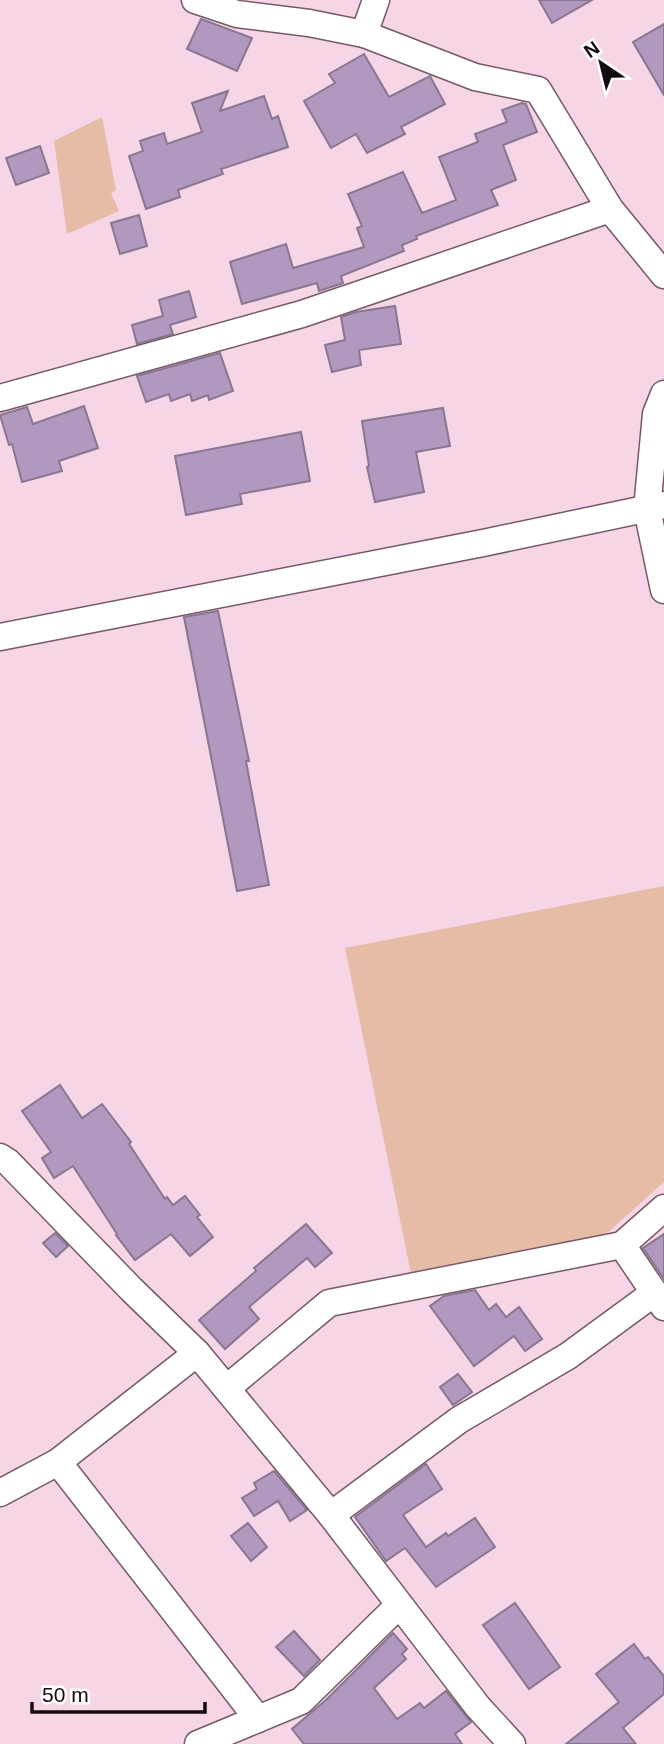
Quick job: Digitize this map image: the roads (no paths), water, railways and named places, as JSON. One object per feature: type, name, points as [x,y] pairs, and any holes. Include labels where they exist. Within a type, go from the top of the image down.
[{"type":"street","points":[[195,0],[237,14],[281,9],[309,23],[364,34],[475,77],[538,90],[610,209],[664,275]]},
{"type":"street","points":[[364,34],[376,0]]},
{"type":"street","points":[[0,398],[302,314],[610,209]]},
{"type":"street","points":[[664,394],[656,414],[656,507],[664,590]]},
{"type":"street","points":[[0,637],[656,507]]},
{"type":"street","points":[[0,1157],[197,1353],[331,1515],[478,1707],[512,1744]]},
{"type":"street","points":[[227,1388],[329,1303],[622,1245],[664,1208]]},
{"type":"street","points":[[331,1515],[459,1420],[659,1300],[622,1245]]},
{"type":"street","points":[[0,1493],[58,1462],[197,1353]]},
{"type":"street","points":[[58,1462],[258,1719]]},
{"type":"street","points":[[198,1744],[301,1701],[399,1605]]}]
